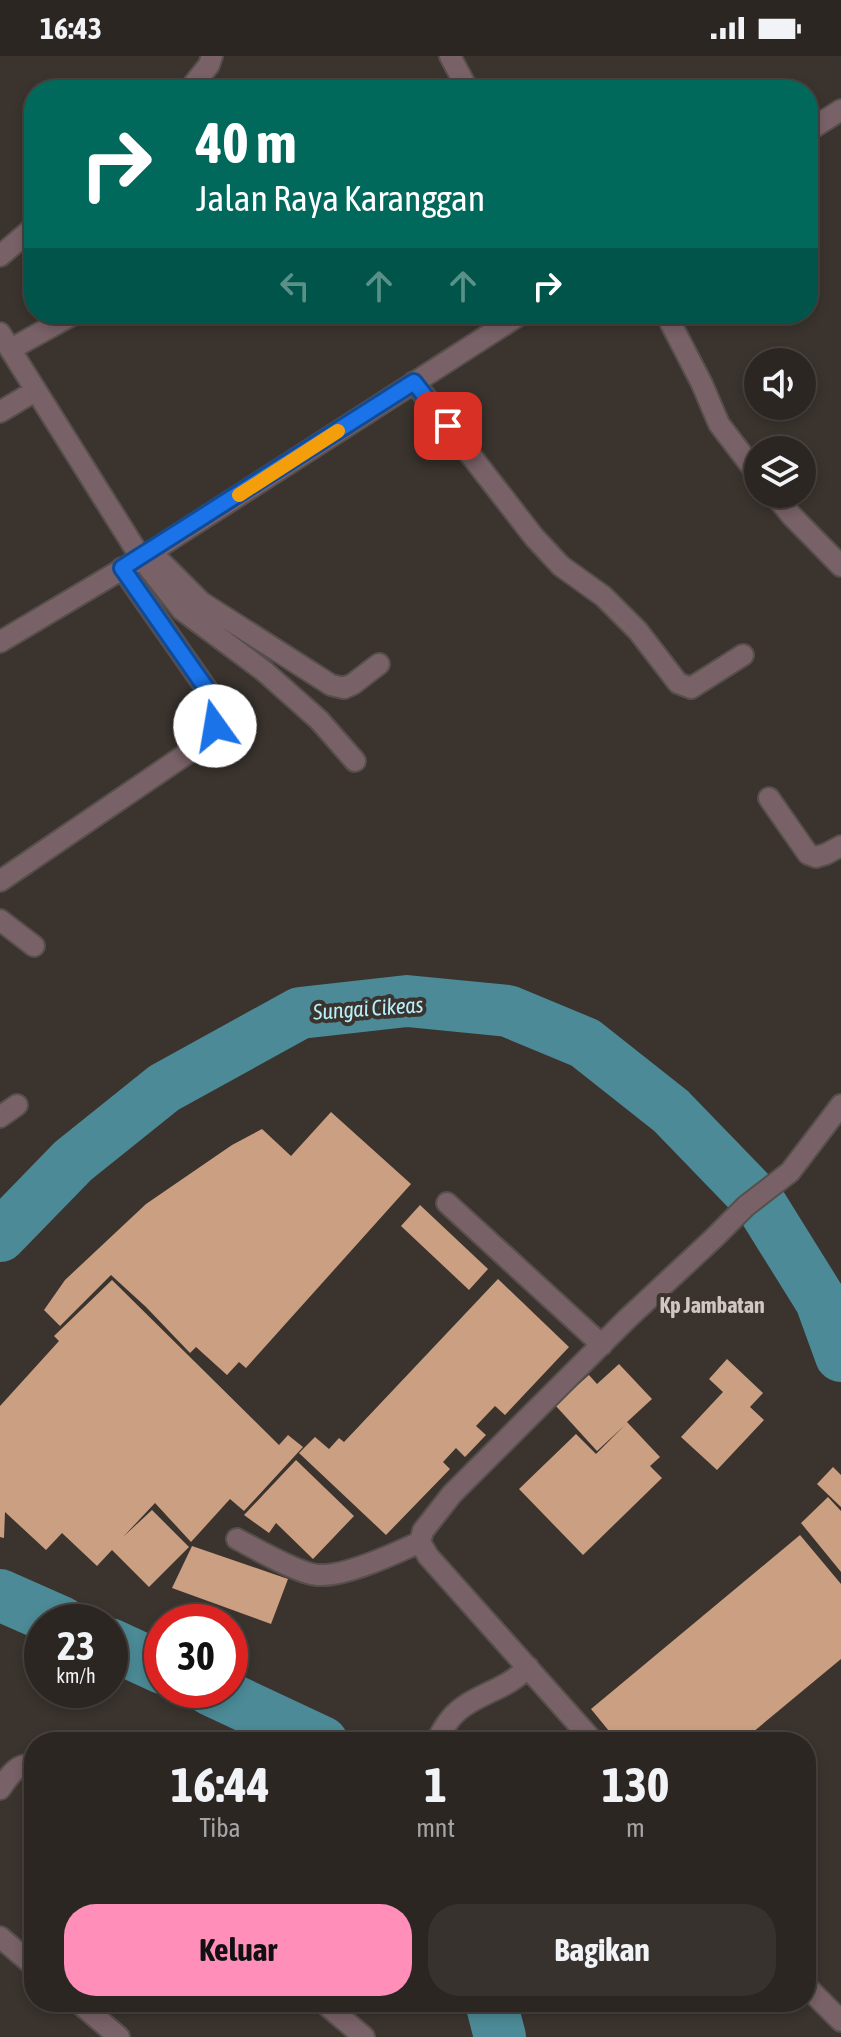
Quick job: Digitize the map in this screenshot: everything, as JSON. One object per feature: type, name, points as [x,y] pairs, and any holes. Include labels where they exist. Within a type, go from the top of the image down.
[{"type":"street","points":[[197,80],[212,56]]},
{"type":"street","points":[[450,56],[463,80]]},
{"type":"street","points":[[818,125],[841,110]]},
{"type":"street","points":[[0,256],[24,236]]},
{"type":"street","points":[[49,324],[6,341],[35,391],[182,610],[264,671],[319,720],[355,761]]},
{"type":"street","points":[[0,642],[146,555],[505,324]]},
{"type":"street","points":[[671,324],[719,424],[744,457]]},
{"type":"street","points":[[414,382],[534,537],[561,566],[603,596],[638,631],[678,683],[691,688],[743,655]]},
{"type":"street","points":[[0,412],[35,391]]},
{"type":"street","points":[[785,508],[841,566]]},
{"type":"street","points":[[146,555],[201,602],[331,685],[344,688],[379,664]]},
{"type":"street","points":[[0,881],[204,742],[215,726],[215,701],[122,568]]},
{"type":"street","points":[[769,798],[808,854],[816,857],[841,846]]},
{"type":"street","points":[[0,920],[34,946]]},
{"type":"street","points":[[585,1732],[428,1556],[420,1542],[423,1531],[452,1494],[627,1319],[746,1206],[790,1172],[841,1105]]},
{"type":"street","points":[[447,1203],[602,1345]]},
{"type":"street","points":[[237,1539],[317,1575],[356,1568],[420,1542]]},
{"type":"street","points":[[442,1732],[461,1708],[518,1678],[528,1667]]},
{"type":"street","points":[[0,1789],[13,1772],[24,1765]]},
{"type":"street","points":[[0,1937],[24,1957]]},
{"type":"street","points":[[816,1996],[841,2021]]},
{"type":"street","points":[[90,2012],[119,2037]]},
{"type":"street","points":[[335,2012],[364,2037]]},
{"type":"building","points":[[331,1112],[411,1184],[246,1368],[239,1362],[227,1375],[196,1347],[190,1353],[111,1275],[60,1326],[44,1310],[65,1280],[146,1204],[232,1145],[262,1129],[291,1156]]},
{"type":"building","points":[[420,1205],[488,1269],[469,1290],[401,1226]]},
{"type":"building","points":[[498,1279],[569,1347],[505,1415],[495,1406],[476,1426],[486,1435],[465,1457],[456,1448],[443,1462],[450,1469],[386,1535],[299,1453],[315,1437],[329,1449],[339,1438],[344,1442]]},
{"type":"building","points":[[112,1280],[279,1445],[288,1435],[303,1447],[244,1511],[230,1499],[191,1542],[155,1503],[123,1537],[152,1510],[189,1547],[149,1587],[112,1550],[97,1566],[62,1533],[46,1550],[5,1512],[4,1538],[0,1537],[0,1406],[59,1341],[54,1336]]},
{"type":"building","points":[[727,1359],[763,1393],[750,1407],[764,1420],[717,1470],[681,1437],[723,1392],[709,1379]]},
{"type":"building","points":[[619,1364],[652,1399],[627,1422],[660,1457],[650,1466],[662,1478],[583,1555],[519,1489],[576,1434],[596,1454],[625,1425],[597,1451],[555,1405],[589,1375],[597,1384]]},
{"type":"building","points":[[296,1460],[354,1516],[313,1559],[276,1523],[269,1533],[244,1515]]},
{"type":"building","points":[[833,1467],[841,1475],[841,1507],[817,1484]]},
{"type":"building","points":[[828,1497],[841,1511],[841,1572],[801,1523]]},
{"type":"building","points":[[800,1535],[841,1584],[841,1659],[753,1732],[610,1732],[591,1709]]},
{"type":"building","points":[[192,1546],[288,1579],[271,1624],[248,1616],[248,1604],[216,1604],[172,1588]]},
{"type":"waterway","name":"Sungai Cikeas","points":[[0,1236],[73,1161],[164,1088],[300,1013],[407,1001],[508,1011],[585,1043],[671,1111],[760,1203],[821,1301],[841,1356]]},
{"type":"waterway","name":"Sungai Cikeas","points":[[0,1595],[24,1606]]},
{"type":"waterway","name":"Sungai Cikeas","points":[[128,1652],[144,1660]]},
{"type":"waterway","name":"Sungai Cikeas","points":[[248,1707],[301,1732]]},
{"type":"waterway","name":"Sungai Cikeas","points":[[494,2012],[500,2037]]},
{"type":"slow traffic","points":[[239,495],[338,431]]},
{"type":"district","name":"Kp Jambatan","points":[[712,1305]]},
{"type":"route","points":[[215,726],[215,701],[122,568],[414,382],[448,426]]}]
